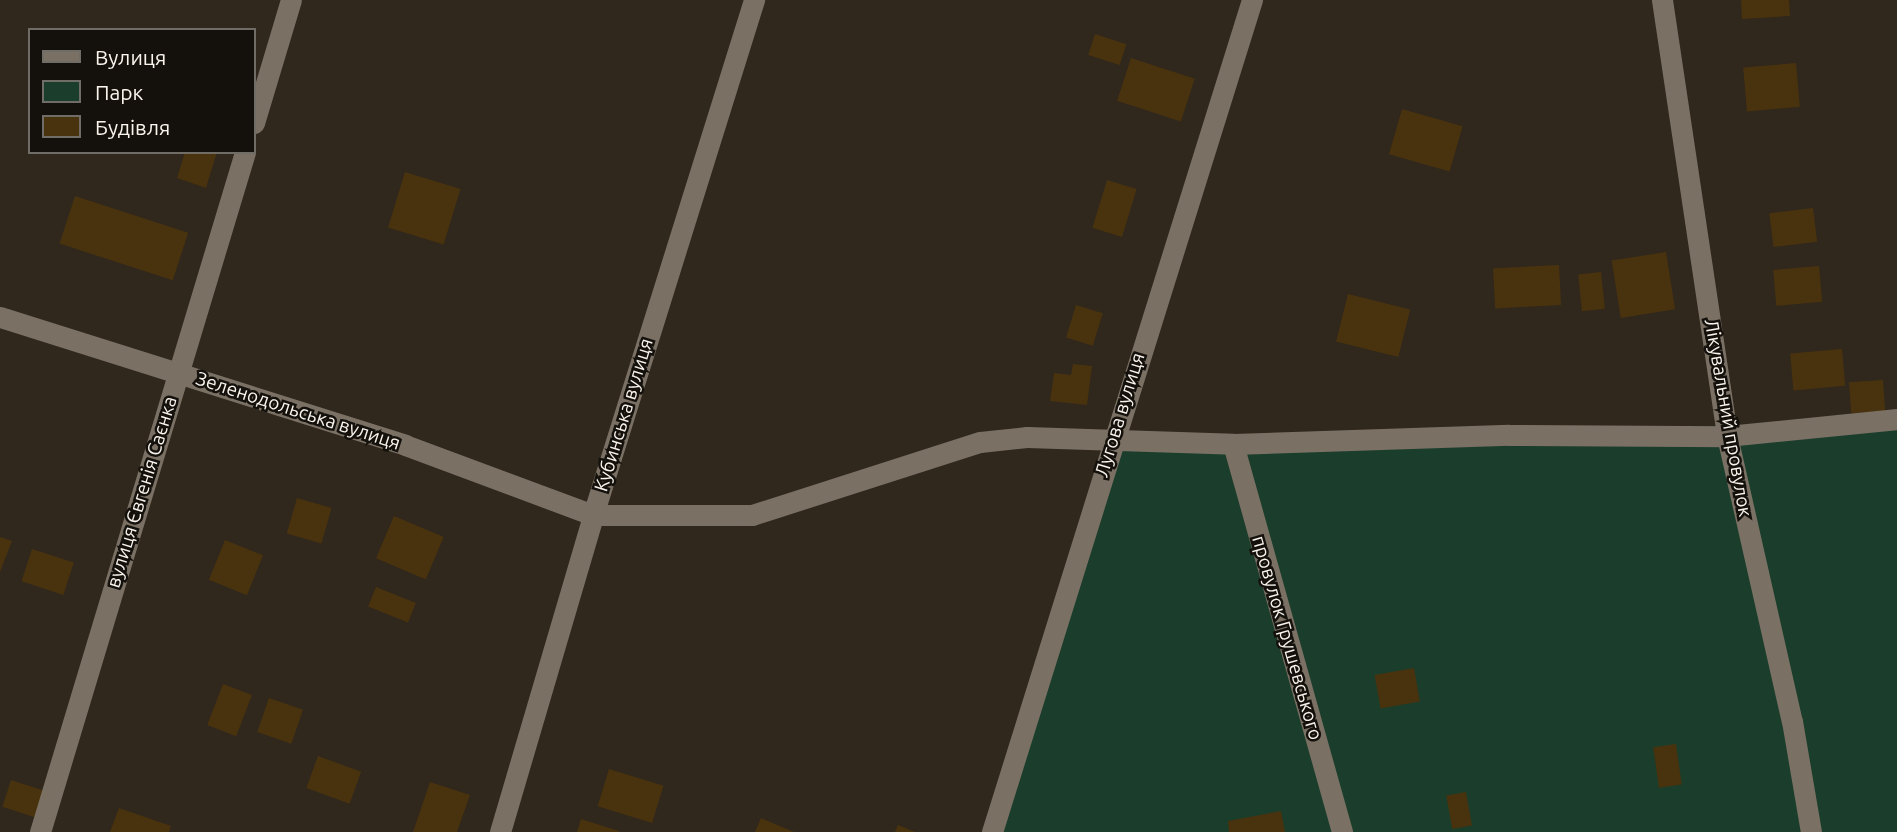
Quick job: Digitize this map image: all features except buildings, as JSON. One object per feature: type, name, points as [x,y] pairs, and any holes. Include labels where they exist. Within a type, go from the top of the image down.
[{"type":"street","points":[[256,116],[291,0]]},
{"type":"street","name":"Кубинська вулиця","points":[[500,832],[593,515],[754,0]]},
{"type":"street","name":"Лугова вулиця","points":[[992,832],[1111,442],[1252,0]]},
{"type":"street","name":"Лікувальний провулок","points":[[1662,0],[1727,436],[1792,721],[1811,832]]},
{"type":"street","name":"вулиця Євгенія Саєнка","points":[[40,832],[244,154]]},
{"type":"street","name":"Зеленодольська вулиця","points":[[0,317],[405,445],[593,515]]},
{"type":"street","points":[[593,515],[752,515],[980,442],[1027,437],[1111,442],[1233,444],[1509,435],[1727,436],[1897,419]]},
{"type":"street","name":"провулок Грушевського","points":[[1233,444],[1342,832]]},
{"type":"green space","points":[[1897,419],[1897,832],[992,832],[1111,442],[1233,444]]}]
